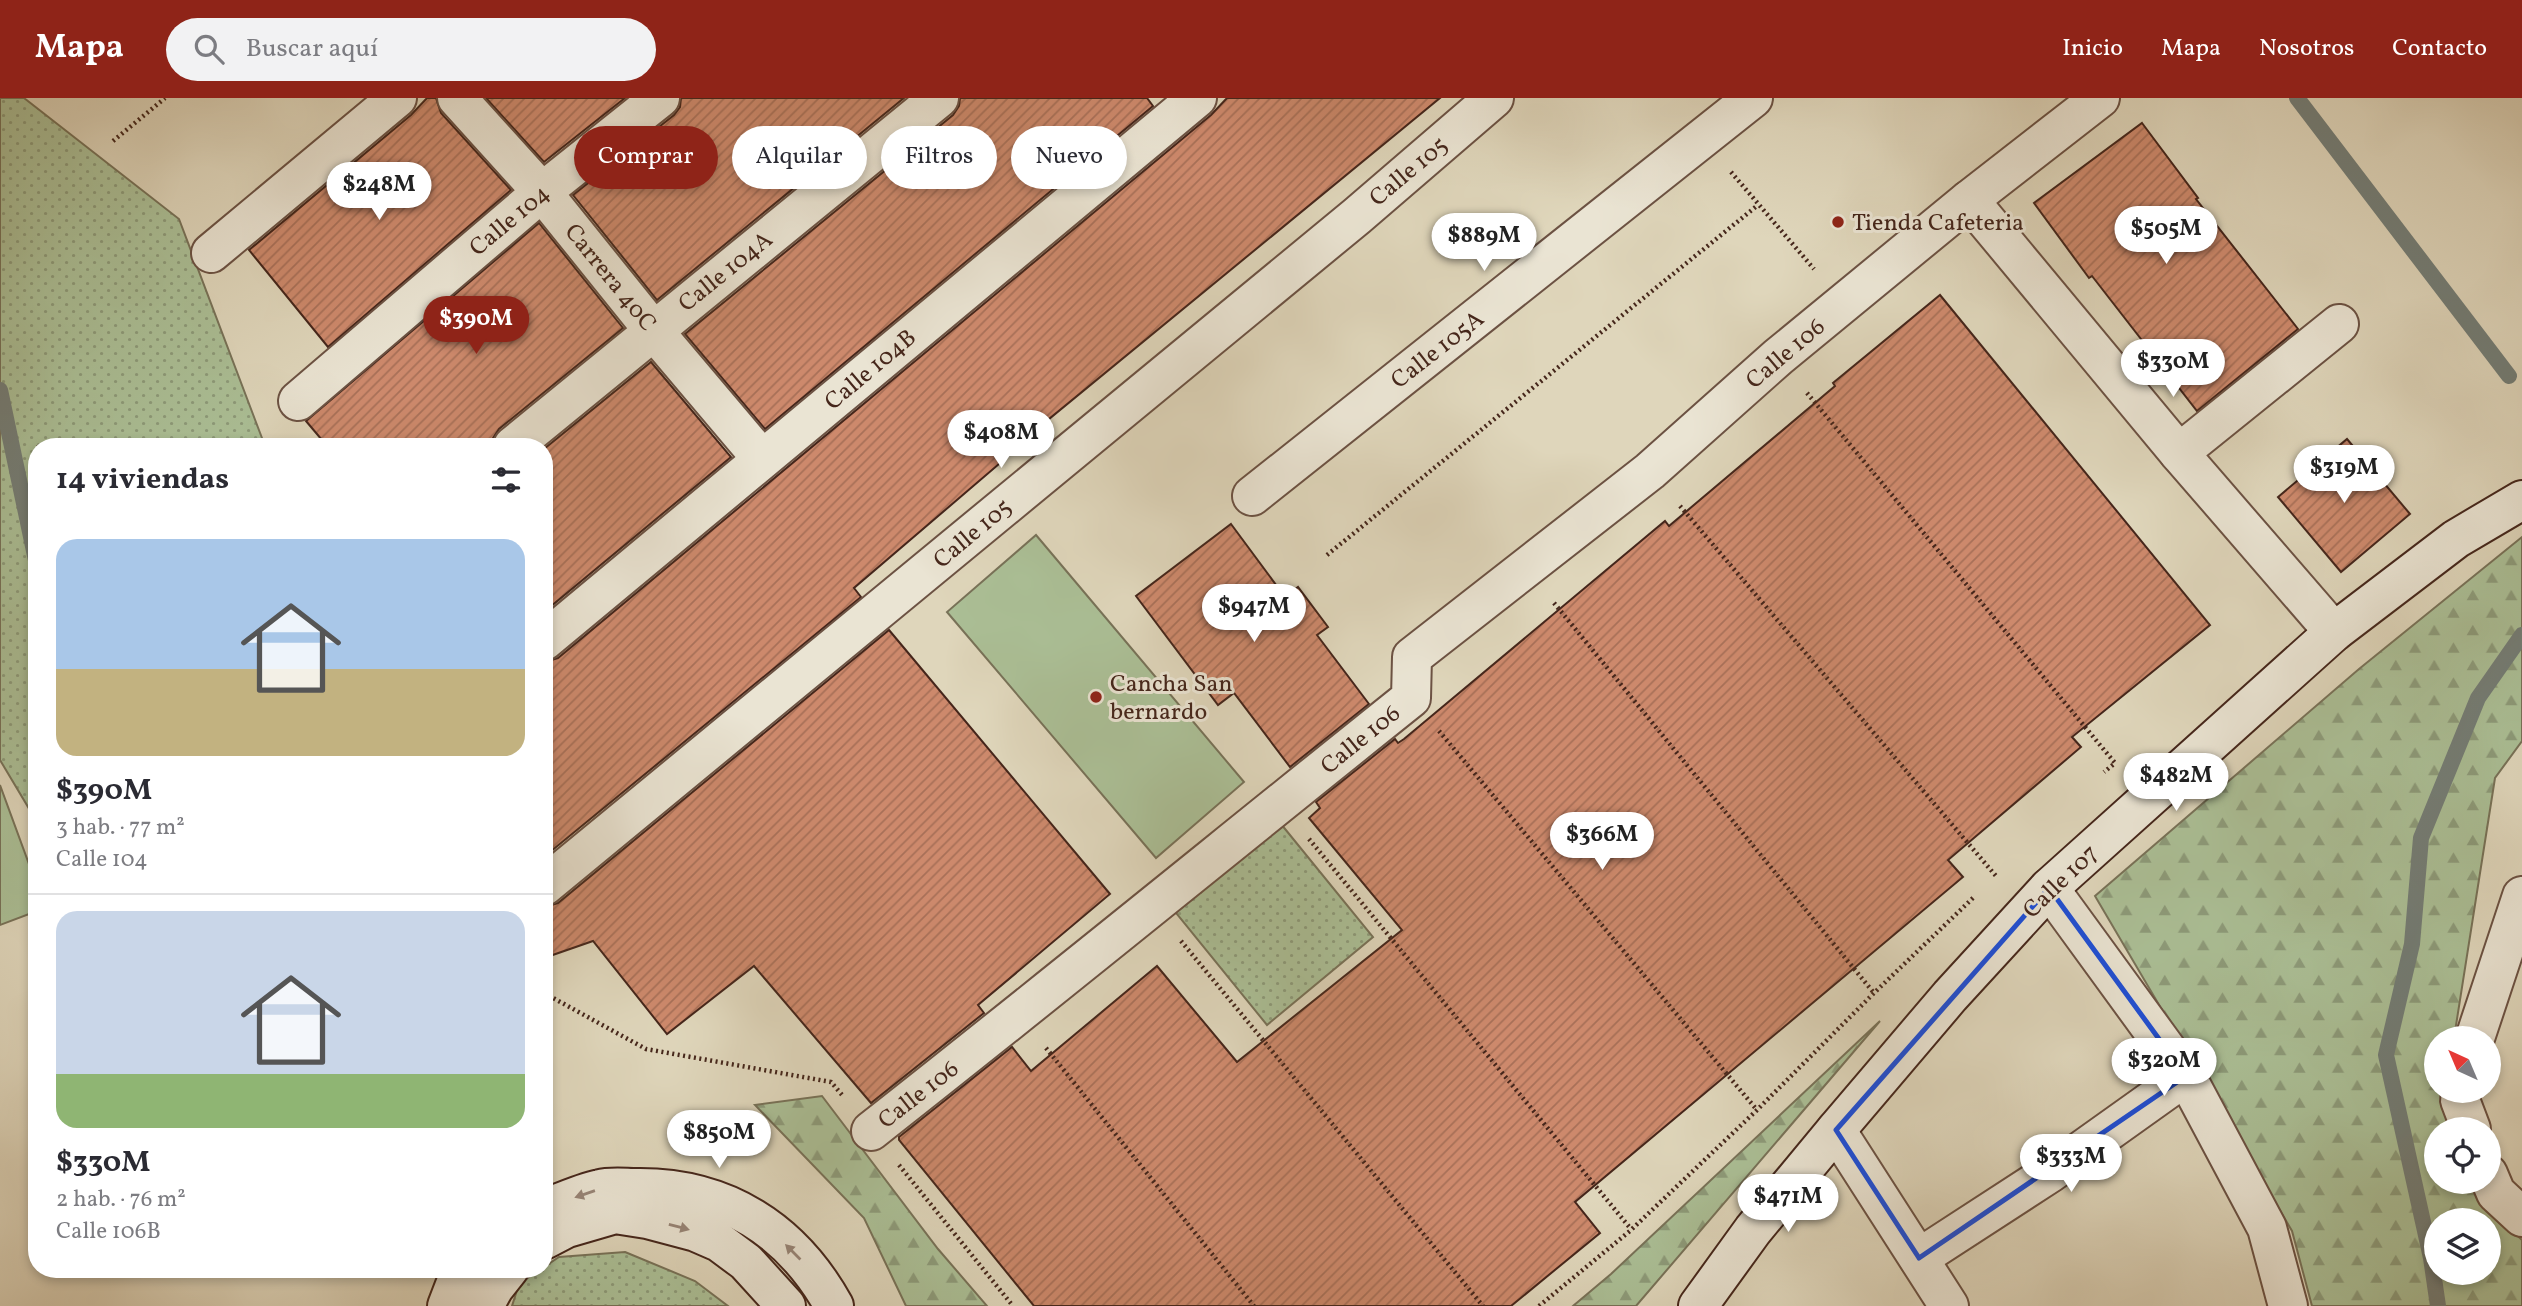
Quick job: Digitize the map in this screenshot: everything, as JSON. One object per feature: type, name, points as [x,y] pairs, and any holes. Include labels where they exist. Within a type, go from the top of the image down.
[{"type":"street","points":[[211,253],[397,98]]},
{"type":"street","name":"Carrera 40C","points":[[457,98],[542,191],[653,330],[762,459]]},
{"type":"street","name":"Calle 104","points":[[298,401],[542,191],[660,98]]},
{"type":"street","name":"Calle 104A","points":[[523,438],[939,98]]},
{"type":"street","name":"Calle 104B","points":[[553,633],[1197,98]]},
{"type":"street","name":"Calle 105","points":[[553,879],[1357,216],[1494,98]]},
{"type":"street","name":"Calle 105A","points":[[1252,496],[1753,98]]},
{"type":"street","name":"Calle 106","points":[[871,1131],[1411,698],[1412,657],[1650,471],[1777,357],[1969,200],[2100,98]]},
{"type":"street","points":[[1969,200],[2179,453],[2334,632]]},
{"type":"street","points":[[2179,453],[2339,324]]},
{"type":"street","name":"Calle 107","points":[[1698,1306],[1754,1230],[1836,1130],[1950,996],[2049,888],[2334,632],[2456,540],[2522,500]]},
{"type":"street","points":[[2049,888],[2186,1076],[2267,1228],[2288,1306]]},
{"type":"street","points":[[2479,1026],[2522,896]]},
{"type":"street","points":[[1919,1258],[2050,1172],[2186,1076]]},
{"type":"street","points":[[1836,1130],[1949,1306]]},
{"type":"street","points":[[553,1206],[601,1188],[679,1190],[712,1199],[741,1210],[773,1232],[810,1269],[834,1306]]},
{"type":"street","points":[[2497,1194],[2522,1217]]},
{"type":"street","points":[[553,1235],[567,1228],[615,1214],[684,1228],[719,1242],[746,1262],[786,1306]]},
{"type":"street","points":[[446,1306],[459,1278]]},
{"type":"street","points":[[484,1306],[502,1278]]},
{"type":"path","points":[[113,141],[165,98]]},
{"type":"path","points":[[1703,137],[1844,304]]},
{"type":"path","points":[[1327,555],[1758,205]]},
{"type":"path","points":[[1777,357],[2115,763],[2095,782]]},
{"type":"path","points":[[1650,471],[1996,876],[1987,884]]},
{"type":"path","points":[[1525,568],[1874,993]]},
{"type":"path","points":[[1411,698],[1757,1110]]},
{"type":"path","points":[[1279,804],[1631,1230]]},
{"type":"path","points":[[1539,1306],[1631,1230],[1978,893]]},
{"type":"path","points":[[1151,905],[1483,1306]]},
{"type":"path","name":"Calle 106","points":[[553,998],[646,1049],[831,1082],[871,1131]]},
{"type":"path","points":[[1019,1015],[1254,1306]]},
{"type":"path","points":[[871,1131],[1013,1306]]},
{"type":"highlighted area","points":[[2049,888],[2186,1076],[1919,1258],[1836,1130]]},
{"type":"green space","points":[[0,98],[24,98],[179,219],[262,438],[28,438],[28,807],[0,760]]},
{"type":"green space","name":"Cancha San bernardo","points":[[1036,535],[1244,782],[1156,858],[947,612]]},
{"type":"green space","points":[[2522,537],[2522,741],[2495,778],[2456,1026],[2424,1026],[2424,1103],[2452,1103],[2454,1117],[2424,1117],[2424,1194],[2478,1194],[2488,1208],[2424,1208],[2424,1285],[2501,1285],[2501,1220],[2522,1240],[2522,1306],[2312,1306],[2292,1231],[2095,896],[2359,669]]},
{"type":"green space","points":[[0,785],[28,861],[28,914],[0,925]]},
{"type":"green space","points":[[1281,824],[1373,937],[1267,1025],[1172,908]]},
{"type":"green space","points":[[1880,1021],[1636,1306],[1573,1306],[1611,1274]]},
{"type":"green space","points":[[822,1096],[938,1249],[987,1306],[906,1306],[864,1218],[755,1105]]},
{"type":"green space","points":[[625,1252],[695,1281],[728,1306],[512,1306],[519,1284],[528,1278],[553,1278],[553,1261],[559,1257]]},
{"type":"building","points":[[427,98],[436,98],[441,113],[511,190],[328,347],[249,250],[411,115]]},
{"type":"building","points":[[486,98],[625,98],[590,126],[574,126],[574,138],[544,162]]},
{"type":"building","points":[[681,98],[904,98],[867,128],[867,126],[732,126],[732,189],[793,189],[657,300],[573,195],[581,189],[718,189],[718,126],[660,126],[680,107]]},
{"type":"building","points":[[960,98],[1147,98],[1153,106],[1127,128],[1011,126],[1011,189],[1053,189],[765,429],[685,334],[862,189],[867,189],[867,185],[881,174],[881,189],[997,189],[997,126],[940,126],[959,106]]},
{"type":"building","points":[[1227,98],[1440,98],[1004,456],[1006,458],[854,588],[861,597],[553,850],[553,659],[1122,189],[1127,189],[1127,185],[1211,115]]},
{"type":"building","points":[[2142,123],[2198,198],[2196,199],[2298,329],[2197,411],[2092,276],[2089,278],[2034,203]]},
{"type":"building","points":[[539,223],[623,328],[499,429],[493,438],[320,438],[306,421]]},
{"type":"building","points":[[1940,295],[2210,625],[2072,737],[2081,747],[1948,860],[1963,877],[1575,1202],[1600,1233],[1511,1306],[1034,1306],[899,1137],[1012,1047],[1031,1071],[1157,966],[1237,1062],[1402,930],[1309,818],[1320,808],[1316,802],[1395,739],[1398,743],[1404,739],[1665,521],[1669,526],[1835,386],[1833,383]]},
{"type":"building","points":[[651,362],[731,457],[553,605],[553,442]]},
{"type":"building","points":[[2347,439],[2410,514],[2341,572],[2278,497]]},
{"type":"building","points":[[1231,524],[1285,597],[1298,587],[1328,627],[1317,635],[1369,704],[1290,767],[1234,693],[1218,705],[1136,596]]},
{"type":"building","points":[[889,630],[1110,894],[978,1005],[984,1013],[871,1103],[754,966],[667,1034],[593,941],[553,955],[553,904]]},
{"type":"waterway","points":[[2297,98],[2509,376]]},
{"type":"waterway","points":[[0,390],[28,522]]},
{"type":"waterway","points":[[2438,1306],[2431,1258],[2386,1055],[2412,944],[2421,838],[2478,698],[2522,635]]},
{"type":"place","name":"Tienda Cafeteria","points":[[1838,222]]},
{"type":"place","name":"Cancha San bernardo","points":[[1096,697]]}]
